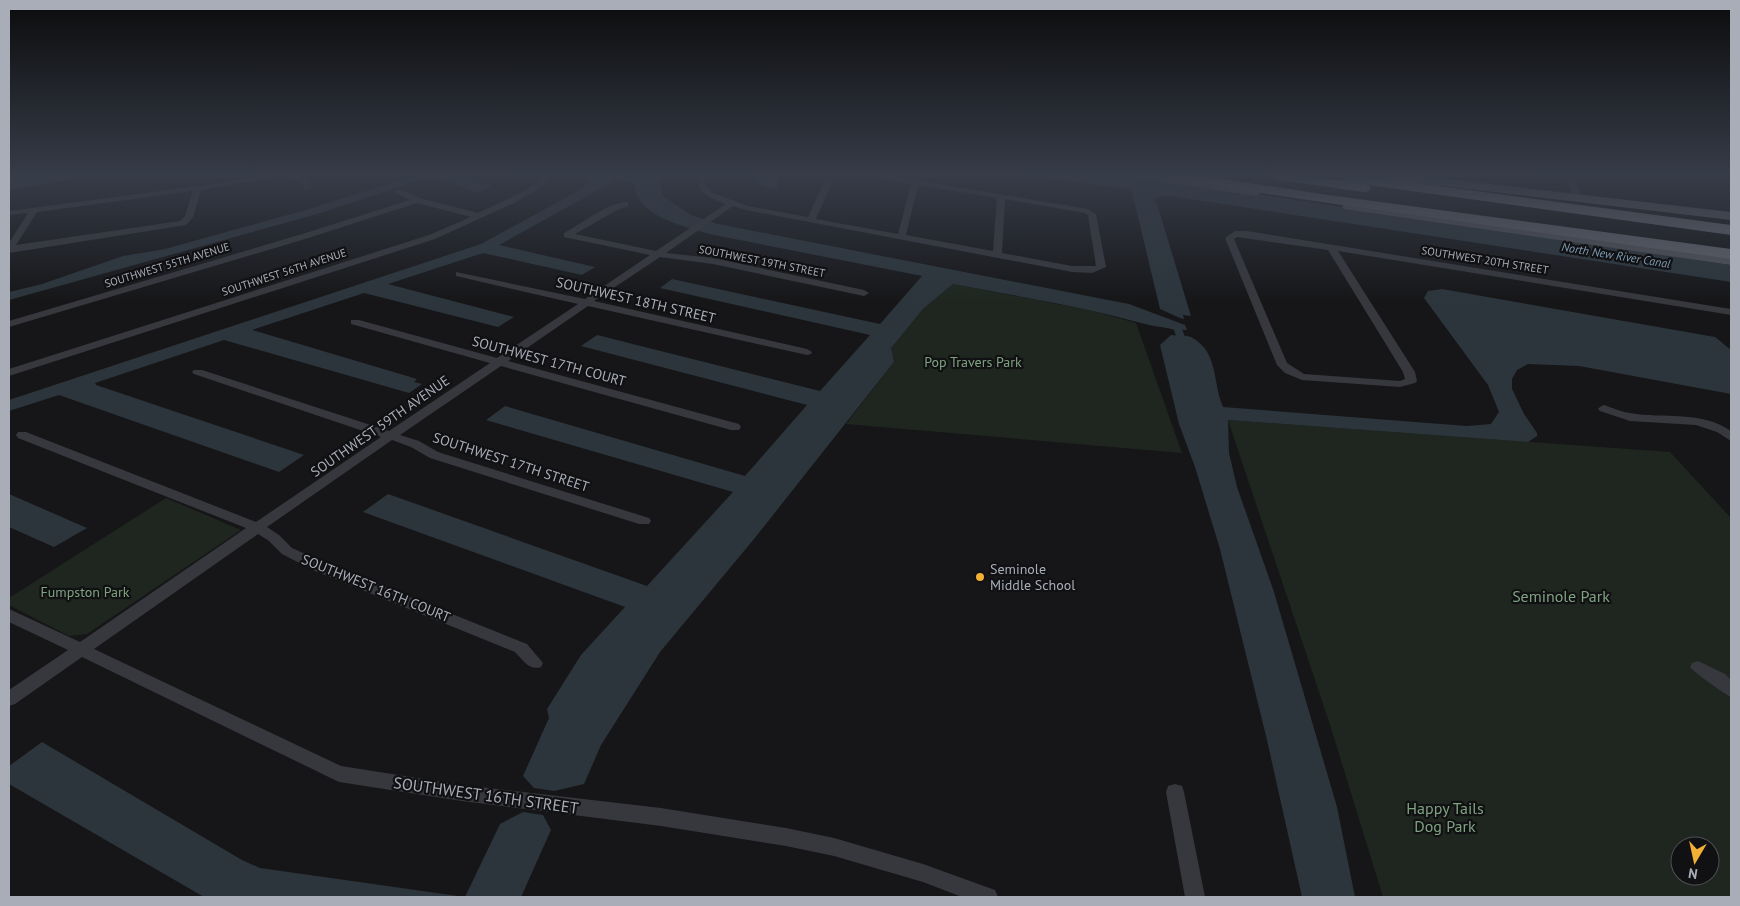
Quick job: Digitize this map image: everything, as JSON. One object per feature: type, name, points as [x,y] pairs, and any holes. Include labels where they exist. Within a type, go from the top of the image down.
[{"type":"highway","points":[[1461,217],[1638,247]]},
{"type":"highway","points":[[1475,217],[1731,254]]},
{"type":"highway","points":[[1523,217],[1731,247]]},
{"type":"highway","points":[[1576,217],[1731,239]]},
{"type":"highway","points":[[1640,217],[1731,230]]},
{"type":"highway","points":[[1703,217],[1731,221]]},
{"type":"main road","points":[[1434,217],[1731,261]]},
{"type":"street","points":[[9,250],[30,217]]},
{"type":"street","points":[[9,250],[166,227],[183,223],[189,217]]},
{"type":"street","name":"SOUTHWEST 55TH AVENUE","points":[[9,324],[363,217]]},
{"type":"street","name":"SOUTHWEST 56TH AVENUE","points":[[9,373],[397,249],[441,233],[476,217]]},
{"type":"street","name":"SOUTHWEST 19TH STREET","points":[[598,217],[567,235],[656,254],[712,261],[864,293]]},
{"type":"street","name":"SOUTHWEST 59TH AVENUE","points":[[9,699],[710,217]]},
{"type":"street","points":[[797,217],[1072,269],[1092,270],[1102,267],[1093,217]]},
{"type":"street","points":[[900,237],[905,217]]},
{"type":"street","points":[[997,255],[1000,217]]},
{"type":"street","name":"SOUTHWEST 20TH STREET","points":[[1331,247],[1409,372],[1411,381],[1400,384],[1302,377],[1289,371],[1282,365],[1229,238],[1235,234],[1331,247],[1731,312]]},
{"type":"street","name":"SOUTHWEST 18TH STREET","points":[[459,274],[807,352]]},
{"type":"street","name":"SOUTHWEST 17TH COURT","points":[[355,322],[735,427]]},
{"type":"street","name":"SOUTHWEST 17TH STREET","points":[[198,372],[415,444],[434,455],[644,521]]},
{"type":"street","points":[[1604,409],[1628,416],[1710,425],[1731,437]]},
{"type":"street","name":"SOUTHWEST 16TH COURT","points":[[22,434],[258,528],[274,538],[287,551],[320,567],[521,648],[535,663]]},
{"type":"street","name":"SOUTHWEST 16TH STREET","points":[[9,616],[339,774],[462,793],[661,817],[786,836],[834,847],[923,873],[988,897]]},
{"type":"street","points":[[1698,667],[1719,679],[1731,690]]},
{"type":"street","points":[[1175,792],[1195,897]]},
{"type":"green space","name":"Pop Travers Park","points":[[953,284],[1094,311],[1136,323],[1182,453],[846,424],[894,362],[890,348],[923,309]]},
{"type":"green space","name":"Seminole Park","points":[[1228,420],[1670,452],[1731,518],[1731,897],[1383,897],[1331,728]]},
{"type":"green space","name":"Fumpston Park","points":[[166,498],[241,530],[87,634],[69,636],[9,605],[9,598]]},
{"type":"water","points":[[279,217],[305,217],[9,300],[9,292],[42,284],[123,256],[165,249]]},
{"type":"water","points":[[530,217],[549,217],[499,245],[595,267],[582,275],[483,253],[388,284],[514,317],[498,327],[364,293],[252,330],[417,379],[414,382],[422,384],[409,393],[224,340],[95,383],[96,385],[304,455],[279,472],[59,395],[9,411],[9,400],[481,244]]},
{"type":"water","points":[[662,217],[698,217],[718,224],[1129,304],[1185,325],[1187,330],[1152,325],[1076,307],[953,284],[923,309],[891,348],[894,362],[754,539],[660,652],[601,745],[584,784],[554,791],[534,788],[523,776],[549,718],[547,709],[581,655],[625,607],[363,512],[388,494],[647,586],[733,492],[486,420],[505,406],[745,476],[807,405],[581,346],[597,335],[820,391],[870,335],[660,288],[672,279],[880,324],[922,276],[709,234]]},
{"type":"water","points":[[1138,217],[1161,217],[1191,316],[1183,315],[1184,319],[1160,309]]},
{"type":"water","name":"North New River Canal","points":[[1310,217],[1412,217],[1731,265],[1731,282]]},
{"type":"water","points":[[1442,289],[1715,337],[1731,350],[1731,394],[1579,366],[1528,364],[1517,370],[1512,379],[1512,389],[1524,414],[1537,433],[1537,436],[1528,442],[1228,420],[1229,453],[1237,487],[1274,592],[1337,807],[1355,897],[1302,897],[1267,740],[1220,549],[1195,467],[1179,424],[1160,345],[1171,335],[1189,336],[1200,343],[1211,359],[1223,407],[1467,426],[1491,424],[1499,412],[1488,385],[1424,298],[1428,291]]},
{"type":"water","points":[[9,494],[87,528],[54,547],[9,527]]},
{"type":"water","points":[[42,742],[242,860],[260,868],[465,897],[204,897],[9,784],[9,766]]},
{"type":"water","points":[[523,812],[543,815],[551,830],[521,897],[465,897],[500,824]]},
{"type":"waterway","points":[[1166,325],[1178,328],[1185,351]]},
{"type":"place","name":"Seminole Middle School","points":[[980,577]]},
{"type":"park label","name":"Happy Tails Dog Park","points":[[1445,817]]}]
